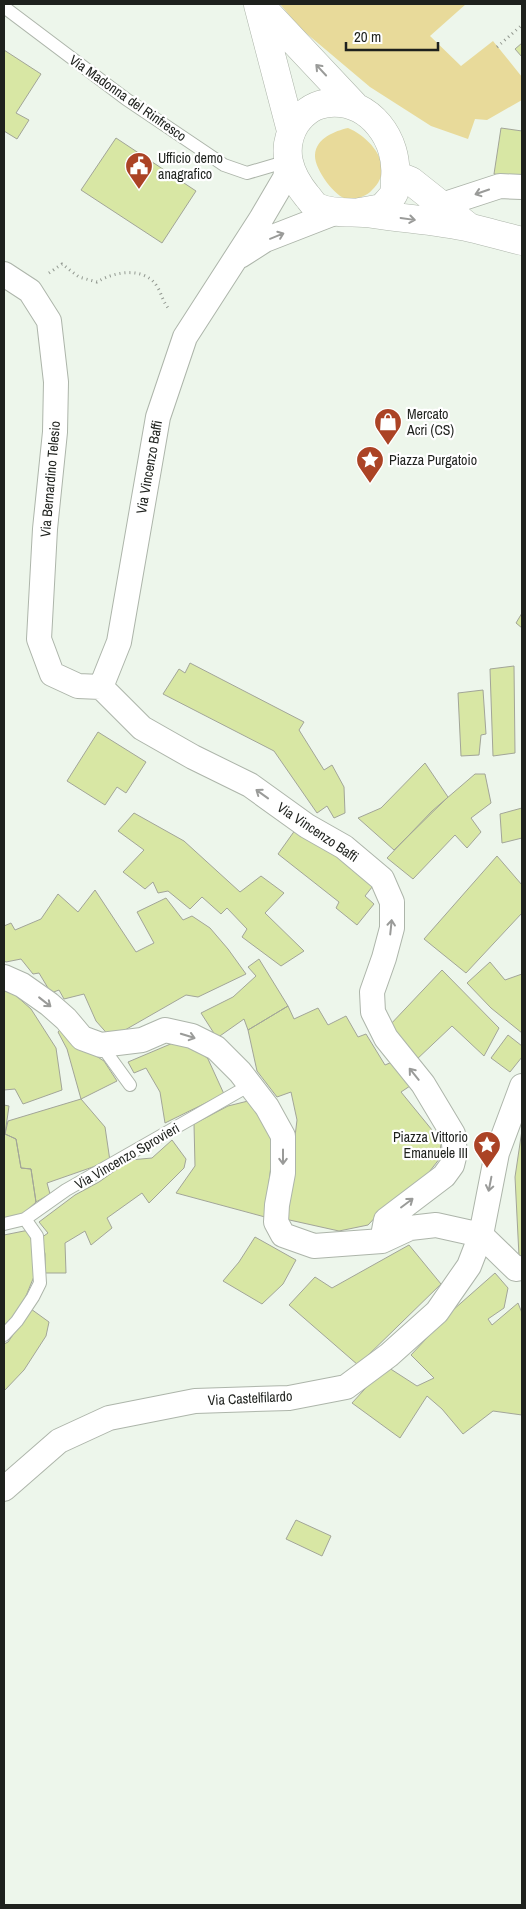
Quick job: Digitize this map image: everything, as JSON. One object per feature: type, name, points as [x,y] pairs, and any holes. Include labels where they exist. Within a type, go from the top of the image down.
[{"type":"main road","points":[[258,4],[354,105],[368,113],[382,129],[395,154],[396,175],[394,193],[382,208],[348,212]]},
{"type":"main road","points":[[258,4],[291,131]]},
{"type":"main road","points":[[354,105],[340,102],[324,103],[309,108],[291,131],[287,146],[288,161],[298,184],[316,206],[470,228],[522,241]]},
{"type":"main road","points":[[396,175],[411,181],[470,228]]},
{"type":"street","name":"Via Vincenzo Baffi","points":[[288,161],[285,178],[261,219],[190,328],[158,417],[119,642],[101,687],[142,728],[193,757],[250,785],[307,826],[344,847],[382,879],[392,902],[392,928],[372,992],[373,1012],[386,1038],[423,1084],[452,1134],[455,1153],[452,1166],[444,1176],[386,1220],[382,1241]]},
{"type":"street","points":[[442,205],[500,186],[522,187]]},
{"type":"street","points":[[234,260],[265,240],[348,212]]},
{"type":"street","name":"Via Bernardino Telesio","points":[[4,274],[30,291],[49,321],[56,382],[55,432],[45,529],[40,639],[52,674],[78,686],[101,687]]},
{"type":"street","points":[[4,977],[22,985],[49,1004],[66,1019],[82,1038],[101,1045],[142,1040],[165,1030],[192,1036],[216,1048],[250,1085],[267,1107],[283,1136],[283,1173],[276,1222],[283,1235],[314,1246],[382,1241],[410,1228],[436,1225],[480,1235],[519,1268]]},
{"type":"street","points":[[480,1235],[496,1153],[522,1087]]},
{"type":"street","name":"Via Castelfilardo","points":[[4,1489],[60,1441],[109,1418],[195,1400],[289,1398],[346,1387],[389,1354],[436,1312],[468,1266],[480,1235]]},
{"type":"lane","name":"Via Madonna del Rinfresco","points":[[4,7],[126,99],[224,165],[247,173],[288,161]]},
{"type":"lane","points":[[101,1045],[130,1085]]},
{"type":"lane","name":"Via Vincenzo Sprovieri","points":[[4,1224],[25,1219],[66,1190],[250,1085]]},
{"type":"lane","points":[[4,1335],[17,1322],[40,1283],[37,1236],[25,1219]]},
{"type":"path","points":[[497,47],[522,25]]},
{"type":"path","points":[[27,289],[62,264],[79,277],[98,282],[104,278],[126,271],[145,276],[158,286],[164,304],[190,328]]},
{"type":"shaded area","points":[[280,4],[466,4],[430,36],[461,66],[493,41],[522,77],[522,100],[487,120],[475,119],[468,139],[431,126],[370,87],[300,28]]},
{"type":"shaded area","points":[[348,128],[372,146],[378,154],[382,172],[379,181],[370,192],[361,197],[351,199],[337,194],[326,182],[318,167],[315,155],[316,149],[322,140],[332,133]]},
{"type":"building","points":[[522,43],[522,57],[515,49]]},
{"type":"building","points":[[4,50],[41,74],[16,113],[29,120],[17,139],[4,131]]},
{"type":"building","points":[[501,128],[522,131],[522,177],[494,174]]},
{"type":"building","name":"Ufficio demo anagrafico","points":[[116,138],[196,191],[162,243],[81,190]]},
{"type":"building","points":[[522,613],[522,628],[516,623]]},
{"type":"building","points":[[190,663],[304,722],[299,730],[324,770],[332,765],[344,787],[345,813],[334,818],[327,806],[317,813],[274,751],[163,694],[179,669],[185,673]]},
{"type":"building","points":[[514,666],[515,753],[493,756],[490,669]]},
{"type":"building","points":[[483,690],[486,734],[481,735],[479,755],[461,756],[458,693]]},
{"type":"building","points":[[98,732],[146,762],[126,793],[117,787],[105,805],[67,781]]},
{"type":"building","points":[[425,763],[448,797],[394,850],[358,818],[381,808]]},
{"type":"building","points":[[475,774],[485,774],[491,803],[471,818],[481,832],[467,848],[455,835],[413,879],[387,858],[432,811]]},
{"type":"building","points":[[522,808],[522,838],[502,843],[500,814]]},
{"type":"building","points":[[134,813],[184,841],[240,892],[261,876],[284,893],[265,913],[304,951],[281,966],[242,937],[247,929],[227,908],[221,914],[202,897],[190,909],[168,891],[158,893],[153,882],[145,889],[123,872],[144,850],[118,831]]},
{"type":"building","points":[[298,826],[376,882],[365,896],[374,904],[357,925],[336,908],[339,902],[278,854]]},
{"type":"building","points":[[497,856],[522,885],[522,913],[466,973],[424,939]]},
{"type":"building","points":[[95,890],[136,952],[154,943],[137,912],[166,898],[183,920],[192,916],[210,928],[246,974],[198,997],[186,995],[111,1038],[96,1021],[84,994],[64,999],[59,990],[51,993],[39,973],[33,974],[21,959],[4,961],[4,926],[11,923],[15,930],[41,919],[58,894],[78,912]]},
{"type":"building","points":[[259,959],[288,1006],[248,1030],[244,1019],[217,1038],[201,1013],[233,997],[256,976],[248,967]]},
{"type":"building","points":[[490,962],[505,980],[522,974],[522,1033],[491,1008],[467,983]]},
{"type":"building","points":[[442,970],[499,1028],[484,1056],[452,1026],[415,1061],[388,1027]]},
{"type":"building","points":[[4,989],[14,994],[31,1009],[56,1048],[62,1090],[23,1104],[15,1089],[4,1090]]},
{"type":"building","points":[[288,1006],[294,1019],[318,1008],[328,1025],[346,1016],[358,1037],[366,1034],[385,1065],[397,1060],[413,1084],[401,1092],[441,1141],[440,1158],[423,1180],[383,1209],[368,1225],[339,1231],[285,1219],[297,1120],[291,1092],[277,1097],[257,1071],[248,1030]]},
{"type":"building","points":[[65,1024],[77,1044],[104,1061],[117,1081],[81,1099],[67,1049],[58,1032]]},
{"type":"building","points":[[508,1035],[522,1046],[522,1057],[510,1072],[491,1058]]},
{"type":"building","points":[[180,1040],[194,1046],[208,1059],[224,1094],[165,1123],[160,1092],[146,1068],[134,1073],[128,1062]]},
{"type":"building","points":[[81,1099],[105,1127],[110,1161],[47,1183],[50,1194],[36,1202],[31,1169],[21,1168],[16,1139],[5,1134],[8,1121]]},
{"type":"building","points":[[252,1100],[274,1139],[265,1217],[176,1193],[195,1166],[194,1124],[228,1106]]},
{"type":"building","points":[[4,1105],[9,1106],[5,1134],[16,1139],[21,1168],[31,1169],[36,1202],[22,1215],[4,1220]]},
{"type":"building","points":[[522,1130],[522,1256],[519,1256],[515,1177]]},
{"type":"building","points":[[172,1140],[186,1159],[184,1168],[149,1203],[142,1193],[107,1218],[112,1228],[91,1245],[85,1231],[65,1243],[66,1273],[45,1273],[45,1254],[41,1238],[48,1233],[39,1222],[75,1195],[99,1182],[130,1160],[152,1158]]},
{"type":"building","points":[[29,1230],[35,1255],[35,1274],[19,1313],[4,1329],[4,1235]]},
{"type":"building","points":[[255,1237],[296,1260],[283,1284],[262,1304],[223,1281],[239,1262]]},
{"type":"building","points":[[409,1245],[441,1284],[358,1365],[289,1305],[315,1277],[332,1288]]},
{"type":"building","points":[[495,1273],[508,1288],[504,1308],[488,1319],[492,1325],[518,1303],[522,1313],[522,1415],[493,1411],[463,1434],[442,1409],[427,1396],[400,1438],[352,1403],[386,1366],[417,1386],[434,1378],[411,1355],[453,1310]]},
{"type":"building","points":[[31,1309],[49,1322],[46,1336],[24,1370],[4,1391],[4,1344],[8,1342]]},
{"type":"building","points":[[296,1520],[331,1536],[322,1556],[286,1539]]},
{"type":"place","name":"Ufficio demo anagrafico","points":[[139,190]]},
{"type":"place","name":"Mercato Acri (CS)","points":[[388,446]]},
{"type":"place","name":"Piazza Purgatoio","points":[[370,484]]},
{"type":"place","name":"Piazza Vittorio Emanuele III","points":[[487,1169]]}]
